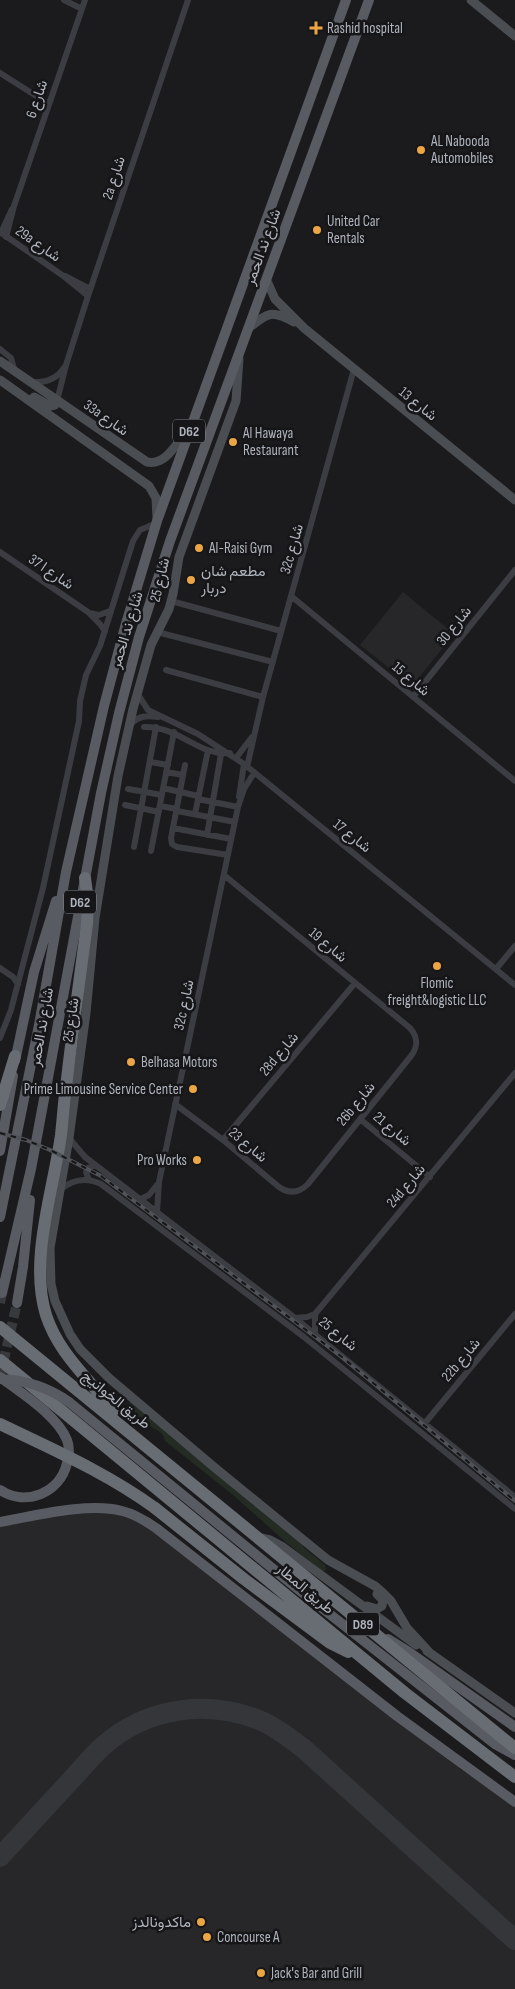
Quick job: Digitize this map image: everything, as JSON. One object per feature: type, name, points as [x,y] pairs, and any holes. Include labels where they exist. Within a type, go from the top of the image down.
[{"type":"highway","points":[[85,878],[88,900],[87,924],[61,1135],[40,1256],[40,1286],[46,1314],[58,1341],[74,1366],[110,1407],[125,1428]]},
{"type":"highway","points":[[0,1105],[15,1056]]},
{"type":"highway","name":"طريق الخوانيج","points":[[0,1327],[211,1498]]},
{"type":"highway","name":"طريق المطار","points":[[0,1360],[357,1654],[443,1723],[515,1777]]},
{"type":"highway","points":[[0,1424],[94,1469],[125,1488],[155,1508],[236,1574],[330,1643],[340,1649],[357,1654]]},
{"type":"highway","name":"طريق المطار","points":[[211,1498],[515,1748]]},
{"type":"main road","name":"شارع ند الحمر","points":[[0,1217],[39,1025],[66,872],[104,706],[157,522],[346,0]]},
{"type":"main road","name":"شارع ند الحمر","points":[[2,1293],[31,1169],[85,878],[119,713],[139,637],[170,541],[369,0]]},
{"type":"main road","points":[[0,1151],[15,1056],[36,967],[66,872]]},
{"type":"main road","points":[[18,1303],[27,1230],[31,1169]]},
{"type":"main road","points":[[0,1378],[56,1423],[68,1442],[69,1451],[65,1470],[56,1485],[49,1490],[28,1497],[13,1496],[0,1490]]},
{"type":"main road","points":[[0,1378],[33,1383],[52,1391],[70,1402],[373,1650],[495,1744],[515,1755]]},
{"type":"main road","points":[[0,1522],[94,1508],[123,1511],[140,1518],[156,1528],[398,1716],[515,1802]]},
{"type":"main road","points":[[372,1632],[409,1652],[515,1727]]},
{"type":"street","points":[[64,0],[82,9]]},
{"type":"street","name":"شارع 6","points":[[2,234],[14,206],[85,0]]},
{"type":"street","name":"2a شارع","points":[[57,401],[66,365],[89,293],[188,0]]},
{"type":"street","points":[[471,0],[515,36]]},
{"type":"street","points":[[0,73],[49,104]]},
{"type":"street","name":"29a شارع","points":[[2,234],[89,293]]},
{"type":"street","name":"شارع 13","points":[[267,281],[275,299],[304,328],[515,500]]},
{"type":"street","name":"شارع 13","points":[[249,328],[271,313],[280,314],[304,328]]},
{"type":"street","points":[[0,349],[11,358],[15,372]]},
{"type":"street","name":"شارع 25","points":[[239,354],[236,401],[179,557],[171,601],[157,632],[138,693],[118,776],[96,912],[88,1003],[69,1138],[85,1157],[295,1318],[515,1497]]},
{"type":"street","name":"33a شارع","points":[[0,361],[147,462],[156,463],[163,460],[190,427]]},
{"type":"street","points":[[30,382],[50,380],[58,375],[66,365]]},
{"type":"street","name":"32c شارع","points":[[157,1212],[159,1182],[235,822],[239,789],[354,369]]},
{"type":"street","points":[[0,375],[48,406],[52,406],[57,401]]},
{"type":"street","name":"33a شارع","points":[[0,380],[149,486],[156,498],[157,522]]},
{"type":"street","points":[[0,1038],[9,1018],[43,888],[79,721],[82,689],[86,675],[105,631],[134,537],[144,527],[157,522]]},
{"type":"street","name":"شارع ا 37","points":[[0,552],[88,612],[105,631]]},
{"type":"street","name":"شارع 30","points":[[413,697],[515,570]]},
{"type":"street","name":"شارع 15","points":[[291,596],[515,781]]},
{"type":"street","points":[[171,601],[281,631]]},
{"type":"street","points":[[88,612],[99,615],[110,611]]},
{"type":"street","points":[[157,632],[273,662]]},
{"type":"street","points":[[166,670],[263,697]]},
{"type":"street","name":"شارع 17","points":[[138,693],[148,710],[198,734],[246,766],[515,985]]},
{"type":"street","name":"شارع 17","points":[[130,725],[136,719],[144,716],[165,718]]},
{"type":"street","points":[[144,727],[174,732],[208,750],[233,756]]},
{"type":"street","points":[[134,846],[156,728]]},
{"type":"street","points":[[151,851],[174,732]]},
{"type":"street","name":"32c شارع","points":[[233,756],[253,736]]},
{"type":"street","points":[[195,814],[208,750]]},
{"type":"street","points":[[207,834],[221,754]]},
{"type":"street","points":[[150,762],[184,775]]},
{"type":"street","points":[[185,765],[171,841],[174,846],[228,856]]},
{"type":"street","name":"32c شارع","points":[[238,805],[244,789],[254,773]]},
{"type":"street","points":[[163,788],[213,802],[238,805]]},
{"type":"street","points":[[128,789],[162,796]]},
{"type":"street","points":[[125,805],[177,810],[235,822]]},
{"type":"street","points":[[173,828],[231,839]]},
{"type":"street","name":"شارع 19","points":[[224,874],[410,1028],[415,1036]]},
{"type":"street","points":[[496,969],[515,946]]},
{"type":"street","points":[[0,968],[12,970],[22,967]]},
{"type":"street","points":[[0,968],[18,984]]},
{"type":"street","name":"28d شارع","points":[[223,1140],[355,983]]},
{"type":"street","name":"26b شارع","points":[[308,1184],[414,1052],[415,1036]]},
{"type":"street","name":"24d شارع","points":[[315,1314],[515,1073]]},
{"type":"street","name":"شارع 23","points":[[176,1104],[285,1191],[299,1191],[308,1184]]},
{"type":"street","name":"شارع 21","points":[[360,1119],[430,1177]]},
{"type":"street","points":[[69,1138],[50,1248],[51,1284],[55,1302],[70,1334],[80,1349],[132,1399],[328,1560],[361,1578],[383,1593],[391,1601],[407,1628],[430,1654]]},
{"type":"street","points":[[60,1190],[73,1181],[89,1180],[86,1172],[91,1165],[95,1165]]},
{"type":"street","name":"شارع 25","points":[[89,1180],[101,1184],[304,1337],[515,1509]]},
{"type":"street","points":[[141,1199],[150,1195],[159,1182]]},
{"type":"street","points":[[295,1318],[315,1314],[315,1334]]},
{"type":"street","name":"22b شارع","points":[[425,1423],[515,1314]]},
{"type":"street","points":[[259,1538],[270,1540],[283,1547],[361,1605],[515,1713]]},
{"type":"street","points":[[361,1578],[382,1598],[384,1604],[377,1610],[361,1605]]},
{"type":"shaded area","points":[[403,592],[454,634],[412,686],[360,645]]},
{"type":"shaded area","points":[[132,1401],[304,1544],[303,1547],[325,1565],[326,1570],[322,1571],[288,1544],[233,1495],[165,1441],[161,1433],[145,1423],[127,1406]]},
{"type":"shaded area","points":[[81,1511],[112,1512],[136,1521],[173,1543],[179,1553],[186,1553],[458,1763],[459,1768],[471,1776],[477,1777],[515,1805],[515,1989],[0,1989],[0,1526]]},
{"type":"taxiway","points":[[0,1857],[95,1754],[120,1733],[138,1723],[177,1711],[197,1709],[218,1710],[259,1720],[282,1732],[303,1748],[515,1940]]},
{"type":"tunnel","points":[[0,1303],[2,1293]]},
{"type":"tunnel","points":[[0,1376],[17,1303]]},
{"type":"railway","points":[[0,1133],[26,1140],[50,1150],[101,1176],[342,1357],[515,1501]]},
{"type":"place","name":"Rashid hospital","points":[[316,28]]},
{"type":"place","name":"AL Nabooda Automobiles","points":[[421,150]]},
{"type":"place","name":"United Car Rentals","points":[[317,230]]},
{"type":"place","name":"Al Hawaya Restaurant","points":[[233,442]]},
{"type":"place","name":"Al-Raisi Gym","points":[[199,548]]},
{"type":"place","name":"مطعم شان دربار","points":[[191,580]]},
{"type":"place","name":"Flomic freight&logistic LLC","points":[[437,966]]},
{"type":"place","name":"Belhasa Motors","points":[[131,1062]]},
{"type":"place","name":"Prime Limousine Service Center","points":[[193,1089]]},
{"type":"place","name":"Pro Works","points":[[197,1160]]},
{"type":"place","name":"ماكدونالدز","points":[[201,1922]]},
{"type":"place","name":"Concourse A","points":[[207,1937]]},
{"type":"place","name":"Jack's Bar and Grill","points":[[261,1973]]}]
